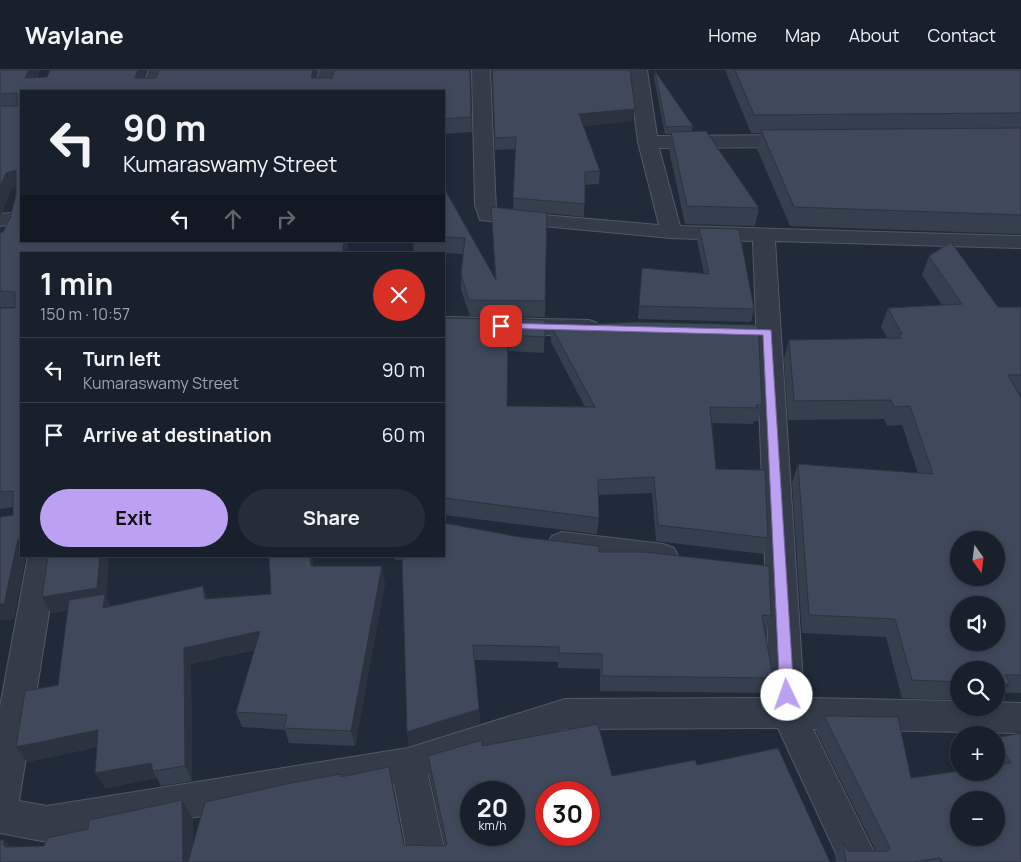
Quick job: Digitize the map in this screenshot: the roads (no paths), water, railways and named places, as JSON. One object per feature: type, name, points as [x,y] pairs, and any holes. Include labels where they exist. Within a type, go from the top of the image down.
[{"type":"street","points":[[150,90],[158,70]]},
{"type":"street","points":[[324,90],[328,70]]},
{"type":"street","points":[[480,70],[487,216],[671,232],[1021,242]]},
{"type":"street","points":[[638,70],[648,142],[671,232]]},
{"type":"street","points":[[648,142],[815,140]]},
{"type":"street","points":[[0,242],[9,213]]},
{"type":"street","points":[[764,235],[758,332],[781,570],[788,713],[860,862]]},
{"type":"street","points":[[445,325],[610,328]]},
{"type":"street","points":[[539,541],[694,560]]},
{"type":"street","points":[[0,804],[43,557]]},
{"type":"street","points":[[752,567],[781,570]]},
{"type":"street","points":[[0,814],[45,838],[408,765],[565,714],[788,713],[1021,718]]},
{"type":"street","points":[[408,765],[428,862]]}]
